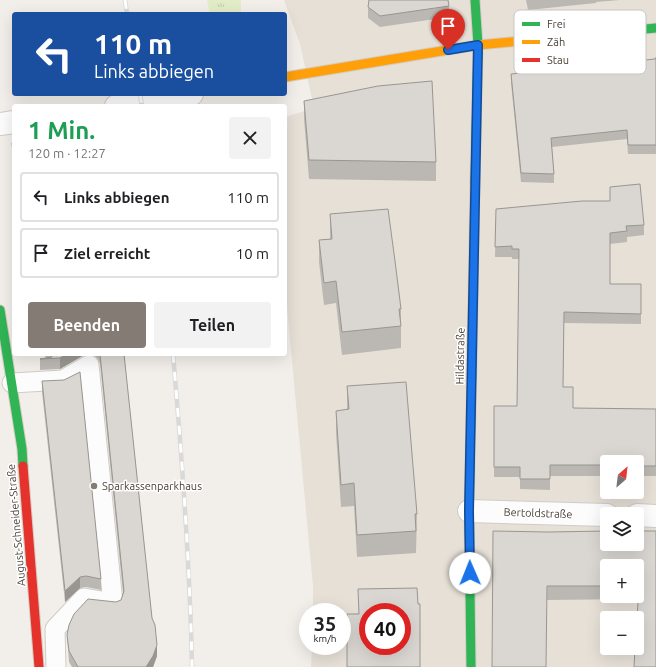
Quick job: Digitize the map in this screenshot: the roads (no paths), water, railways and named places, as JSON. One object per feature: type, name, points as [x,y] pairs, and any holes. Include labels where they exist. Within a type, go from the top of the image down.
[{"type":"street","name":"Hildastraße","points":[[471,667],[469,511],[478,45],[475,0]]},
{"type":"street","points":[[646,29],[656,28]]},
{"type":"street","points":[[287,77],[478,45],[514,42]]},
{"type":"street","points":[[126,104],[177,96]]},
{"type":"street","points":[[0,124],[12,122]]},
{"type":"street","name":"August-Schneider-Straße","points":[[0,310],[22,449],[39,667]]},
{"type":"street","name":"Bertoldstraße","points":[[469,511],[600,515]]},
{"type":"street","points":[[644,516],[656,516]]},
{"type":"lane","points":[[12,383],[63,380],[89,365],[113,603],[84,598],[55,630],[56,667]]},
{"type":"railway","points":[[125,0],[127,12]]},
{"type":"railway","points":[[140,96],[142,104]]},
{"type":"railway","points":[[173,356],[185,510],[192,667]]},
{"type":"place","name":"Sparkassenparkhaus","points":[[94,486]]}]
